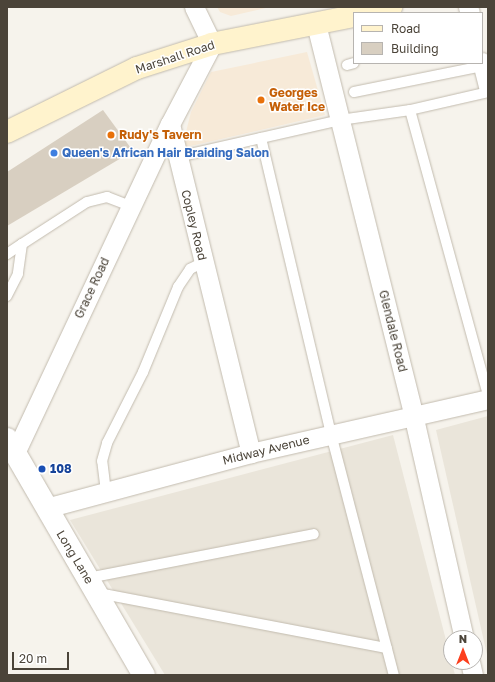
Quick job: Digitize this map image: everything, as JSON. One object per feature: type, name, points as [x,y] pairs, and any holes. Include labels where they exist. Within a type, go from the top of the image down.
[{"type":"main road","points":[[369,12],[391,7]]},
{"type":"main road","name":"Marshall Road","points":[[7,132],[137,68],[212,44],[353,16]]},
{"type":"street","points":[[170,124],[212,44],[194,7]]},
{"type":"street","name":"Glendale Road","points":[[316,24],[413,414],[462,630]]},
{"type":"street","points":[[482,64],[488,86]]},
{"type":"street","name":"Copley Road","points":[[170,124],[252,453]]},
{"type":"street","name":"Grace Road","points":[[11,446],[132,206],[170,124]]},
{"type":"street","name":"Midway Avenue","points":[[46,508],[252,453],[413,414],[488,399]]},
{"type":"street","name":"Long Lane","points":[[11,446],[144,675]]},
{"type":"lane","points":[[354,92],[482,64]]},
{"type":"lane","points":[[178,157],[340,120],[410,110],[488,92]]},
{"type":"lane","points":[[410,110],[488,396]]},
{"type":"lane","points":[[261,138],[331,434],[394,675]]},
{"type":"lane","points":[[7,254],[87,202],[107,197],[132,206]]},
{"type":"lane","points":[[7,296],[18,274],[22,244]]},
{"type":"lane","points":[[106,492],[102,461],[107,443],[143,372],[178,287],[190,269],[204,262]]},
{"type":"lane","points":[[92,585],[314,534]]},
{"type":"lane","points":[[92,585],[387,648]]},
{"type":"shaded area","points":[[217,7],[270,7],[231,16],[220,12]]},
{"type":"shaded area","name":"Georges Water Ice","points":[[307,52],[325,115],[182,148],[191,112],[211,72]]},
{"type":"shaded area","points":[[488,416],[488,659],[483,630],[481,630],[436,430]]},
{"type":"shaded area","points":[[393,435],[443,630],[443,670],[454,670],[455,675],[165,675],[70,520]]},
{"type":"building","points":[[103,110],[133,151],[7,226],[7,172]]},
{"type":"place","name":"Georges Water Ice","points":[[261,100]]},
{"type":"place","name":"Rudy's Tavern","points":[[111,135]]},
{"type":"place","name":"Queen's African Hair Braiding Salon","points":[[54,153]]},
{"type":"place","name":"108","points":[[42,469]]}]
